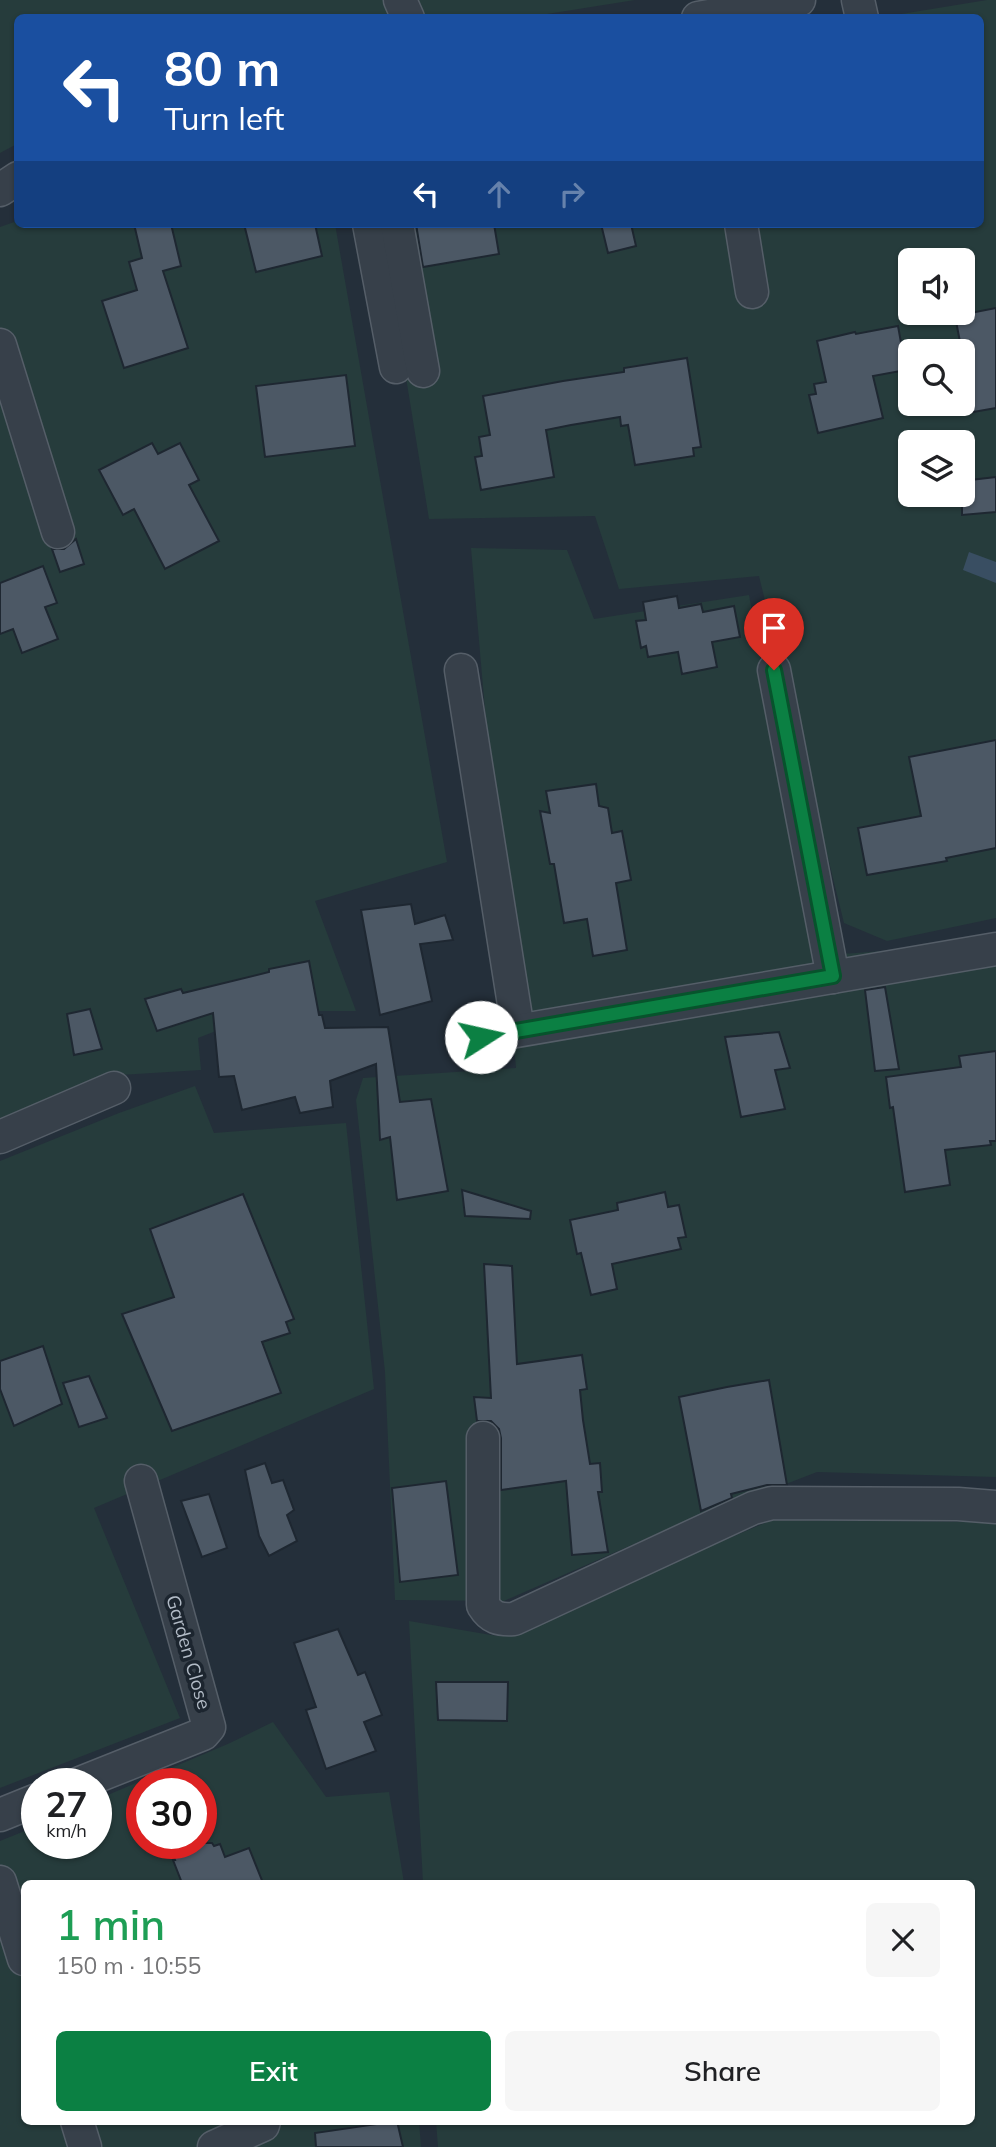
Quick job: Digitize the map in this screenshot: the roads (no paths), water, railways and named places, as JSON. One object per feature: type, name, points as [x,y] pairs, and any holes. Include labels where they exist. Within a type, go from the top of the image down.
[{"type":"street","points":[[719,14],[799,0]]},
{"type":"street","points":[[370,228],[410,369],[397,228]]},
{"type":"street","points":[[741,228],[752,292]]},
{"type":"street","points":[[0,345],[58,532]]},
{"type":"street","points":[[461,670],[518,1030]]},
{"type":"street","points":[[774,670],[833,976]]},
{"type":"street","points":[[481,1037],[996,948]]},
{"type":"street","points":[[0,1137],[114,1088]]},
{"type":"street","points":[[483,1438],[483,1605],[488,1613],[500,1620],[514,1619],[753,1508],[772,1503],[958,1504],[996,1507]]},
{"type":"street","name":"Garden Close","points":[[112,1770],[203,1734],[209,1727],[141,1481]]},
{"type":"street","points":[[0,1815],[21,1806]]},
{"type":"street","points":[[0,1882],[21,1949]]},
{"type":"street","points":[[78,2125],[85,2147]]},
{"type":"street","points":[[214,2147],[261,2125]]},
{"type":"water","points":[[969,552],[996,562],[996,583],[963,570]]}]
